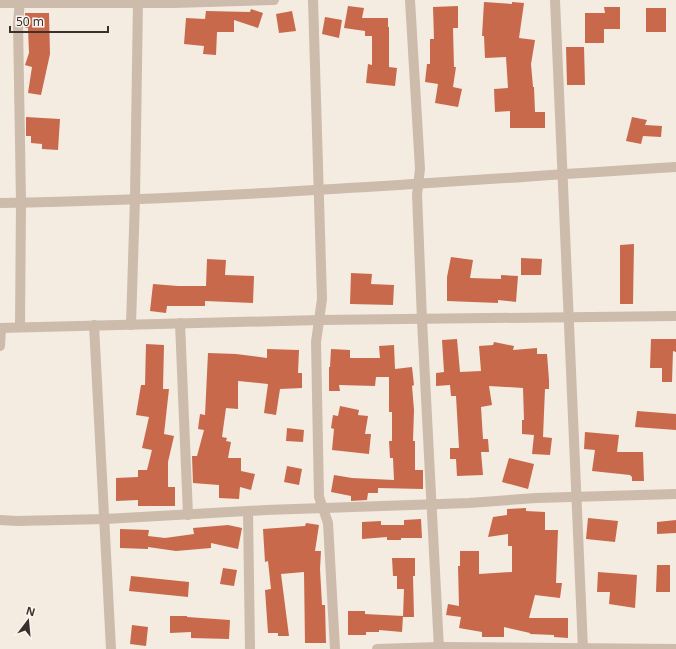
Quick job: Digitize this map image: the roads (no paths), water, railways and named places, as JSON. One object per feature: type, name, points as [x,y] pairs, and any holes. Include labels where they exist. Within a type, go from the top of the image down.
[{"type":"street","points":[[0,3],[274,0]]},
{"type":"street","points":[[313,0],[322,299],[316,342],[319,497],[328,523],[334,649]]},
{"type":"street","points":[[410,0],[420,169],[417,194],[439,648]]},
{"type":"street","points":[[555,0],[583,648]]},
{"type":"street","points":[[131,325],[135,198],[138,1]]},
{"type":"street","points":[[20,2],[18,23],[20,327]]},
{"type":"street","points":[[0,203],[319,189],[676,167]]},
{"type":"street","points":[[0,346],[0,328],[20,327],[320,320],[676,316]]},
{"type":"street","points":[[180,323],[188,515]]},
{"type":"street","points":[[94,326],[111,649]]},
{"type":"street","points":[[0,520],[105,519],[577,496],[676,494]]},
{"type":"street","points":[[248,511],[250,649]]},
{"type":"street","points":[[377,649],[676,649]]}]
